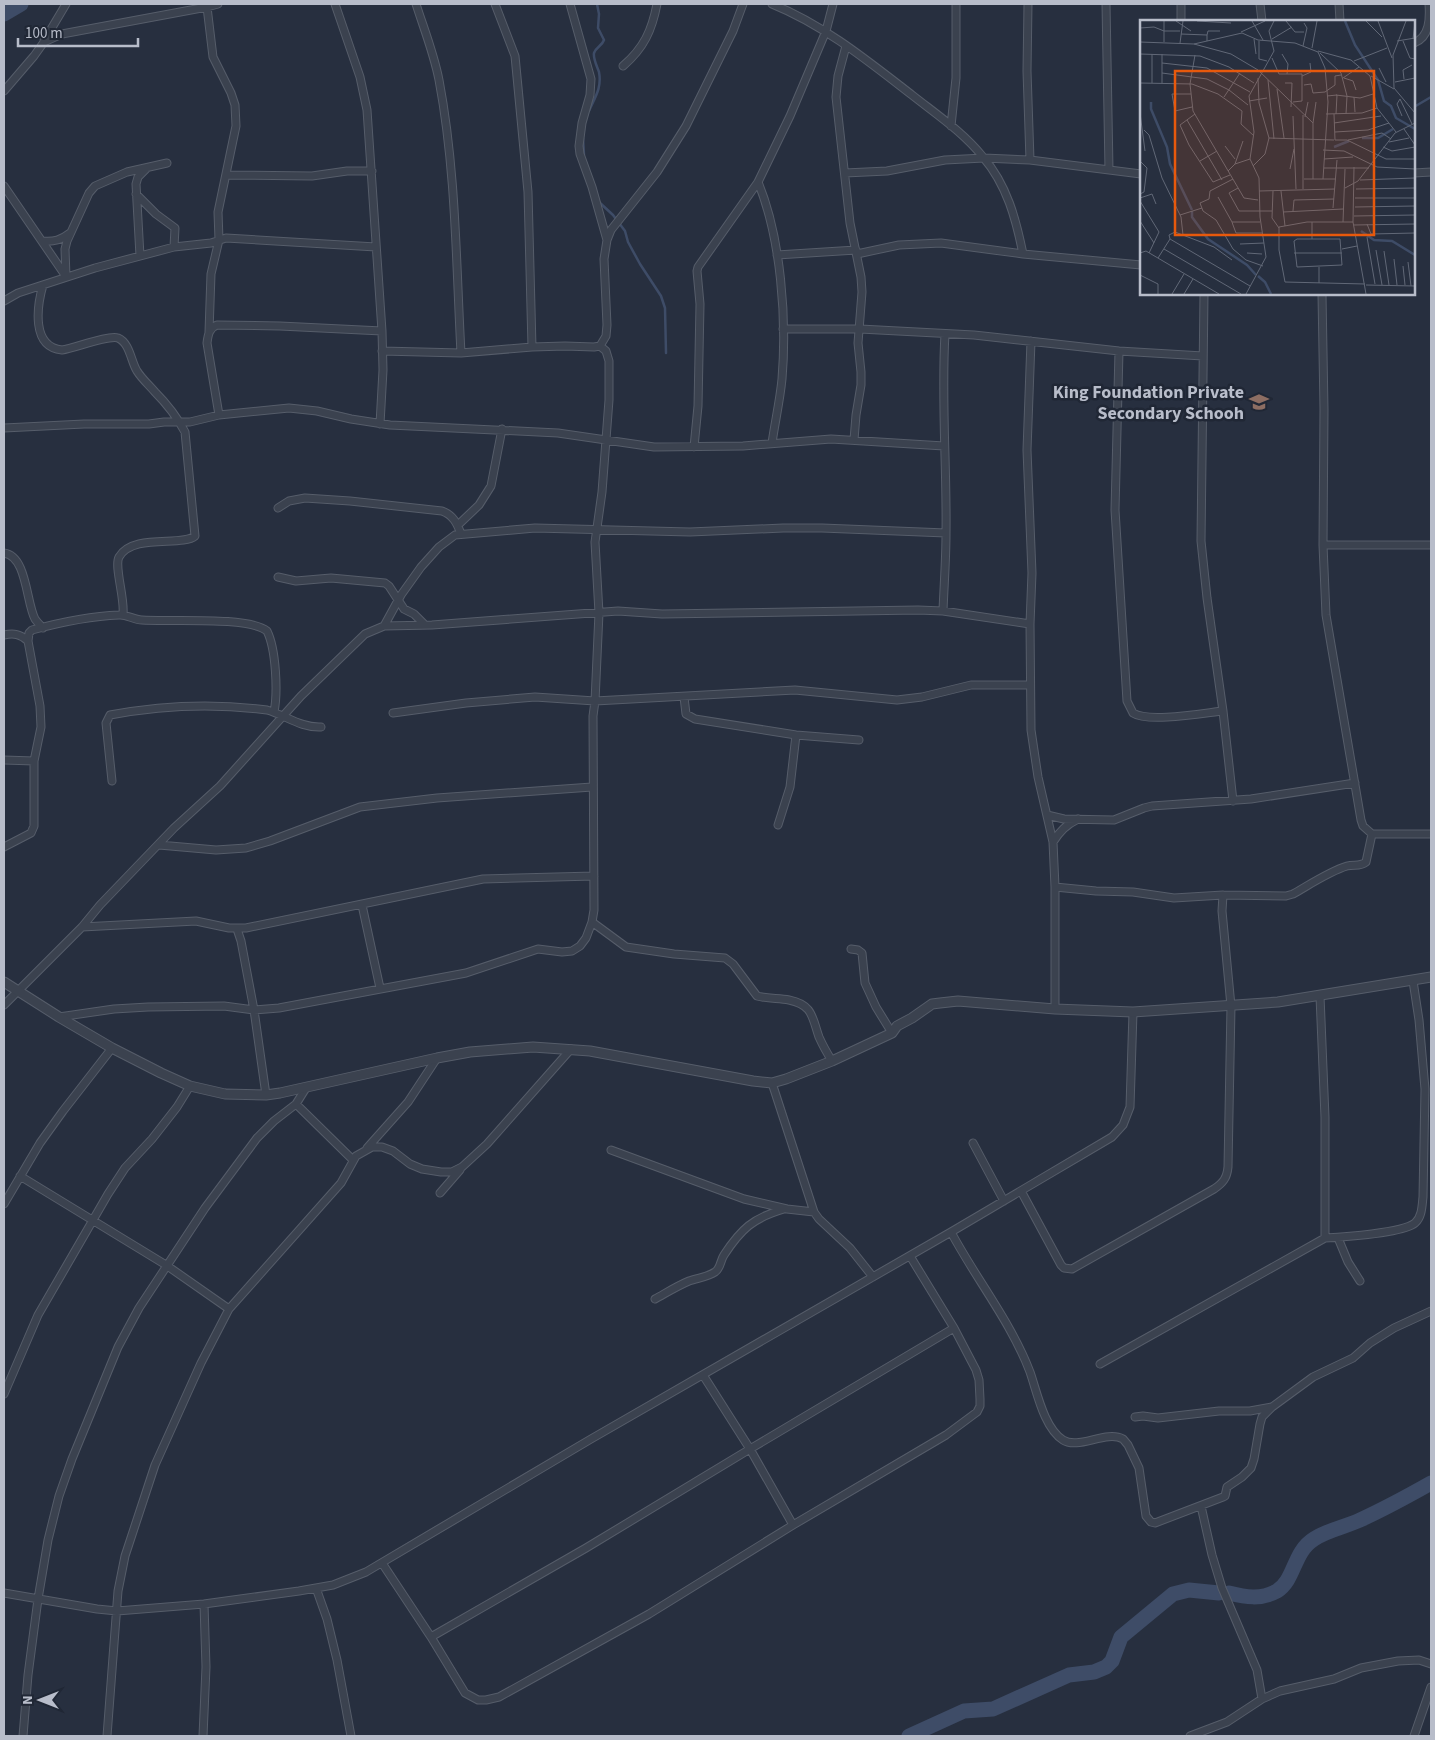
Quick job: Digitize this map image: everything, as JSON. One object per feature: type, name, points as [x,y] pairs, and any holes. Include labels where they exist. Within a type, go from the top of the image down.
[{"type":"street","points":[[4,91],[44,42],[66,4]]},
{"type":"street","points":[[44,42],[62,34],[218,4]]},
{"type":"street","points":[[335,4],[364,91],[367,110],[382,331],[380,424]]},
{"type":"street","points":[[416,4],[435,65],[444,115],[452,180],[461,353]]},
{"type":"street","points":[[495,4],[515,56],[528,192],[532,347]]},
{"type":"street","points":[[570,4],[591,79],[590,95],[582,123],[580,154],[592,187],[607,240]]},
{"type":"street","points":[[623,66],[635,55],[646,40],[657,4]]},
{"type":"street","points":[[600,346],[606,336],[604,265],[607,240],[611,230],[667,158],[686,126],[733,31],[743,4]]},
{"type":"street","points":[[772,4],[826,31],[951,126],[984,158],[1012,206],[1023,254]]},
{"type":"street","points":[[694,447],[698,406],[700,304],[697,271],[758,182],[790,116],[826,31],[833,4]]},
{"type":"street","points":[[951,126],[956,78],[956,4]]},
{"type":"street","points":[[1028,4],[1027,71],[1030,160]]},
{"type":"street","points":[[1106,4],[1109,170]]},
{"type":"street","points":[[1181,4],[1181,20]]},
{"type":"street","points":[[1260,4],[1262,20]]},
{"type":"street","points":[[1339,4],[1340,20]]},
{"type":"street","points":[[1415,42],[1426,33],[1429,4]]},
{"type":"street","points":[[207,7],[213,57],[226,80],[235,106],[236,126],[218,212],[219,240],[211,274],[207,343],[219,415]]},
{"type":"street","points":[[846,46],[838,76],[836,97],[850,223],[862,292],[858,343],[862,372],[854,440]]},
{"type":"street","points":[[845,174],[887,171],[945,160],[984,158],[1030,160],[1140,174]]},
{"type":"street","points":[[66,277],[64,249],[91,189],[127,172],[167,163]]},
{"type":"street","points":[[140,256],[135,194],[136,184],[138,177],[149,167]]},
{"type":"street","points":[[226,175],[312,176],[347,171],[372,171]]},
{"type":"street","points":[[1415,173],[1431,172]]},
{"type":"street","points":[[758,182],[767,202],[782,290],[782,381],[772,443]]},
{"type":"street","points":[[4,186],[66,277]]},
{"type":"street","points":[[135,194],[156,214],[175,228],[174,247]]},
{"type":"street","points":[[43,241],[53,242],[62,239],[70,233]]},
{"type":"street","points":[[4,301],[18,293],[66,277],[140,256],[174,247],[211,243],[232,238],[376,247]]},
{"type":"street","points":[[777,255],[856,252],[899,245],[941,243],[1023,254],[1140,265]]},
{"type":"street","points":[[43,285],[38,300],[37,314],[44,341],[48,346],[62,350],[108,338],[118,338],[126,344],[137,371],[180,422],[185,432],[195,536],[190,539],[145,543],[130,548],[120,555],[117,566],[123,597],[123,614]]},
{"type":"street","points":[[1204,295],[1201,541],[1233,801]]},
{"type":"street","points":[[1322,295],[1324,410],[1323,545],[1325,591],[1330,639],[1363,826],[1372,834],[1431,834]]},
{"type":"street","points":[[209,332],[212,327],[217,325],[382,331]]},
{"type":"street","points":[[783,329],[860,330],[997,337],[1119,351],[1203,356]]},
{"type":"street","points":[[943,611],[946,533],[943,362],[945,334]]},
{"type":"street","points":[[1031,341],[1027,450],[1027,479],[1032,543],[1030,730],[1053,842],[1055,1009]]},
{"type":"street","points":[[58,1017],[114,1009],[148,1007],[224,1006],[254,1010],[279,1008],[466,973],[538,950],[568,952],[580,946],[586,938],[594,910],[593,716],[599,613],[596,575],[596,529],[602,492],[609,400],[609,361],[606,351],[600,346],[565,346],[461,353],[382,351]]},
{"type":"street","points":[[1119,351],[1115,510],[1128,706],[1133,713],[1142,717],[1180,716],[1223,711]]},
{"type":"street","points":[[4,428],[190,422],[219,415],[289,408],[317,411],[380,424],[571,434],[654,446],[694,447],[814,440],[854,440],[944,446]]},
{"type":"street","points":[[458,525],[479,505],[491,486],[502,429]]},
{"type":"street","points":[[278,508],[289,501],[305,498],[442,511],[453,517],[461,534]]},
{"type":"street","points":[[384,626],[406,588],[431,556],[449,538],[461,534],[535,528],[690,532],[822,528],[946,533]]},
{"type":"street","points":[[1323,545],[1431,545]]},
{"type":"street","points":[[4,554],[8,554],[16,561],[22,571],[32,613],[36,621],[43,628]]},
{"type":"street","points":[[278,578],[304,581],[331,578],[385,583],[407,611],[414,614],[426,625]]},
{"type":"street","points":[[4,1005],[82,927],[100,905],[174,828],[220,786],[302,696],[365,634],[384,626],[426,625],[631,611],[662,614],[873,610],[943,611],[1030,624]]},
{"type":"street","points":[[4,847],[31,833],[34,826],[34,760],[41,728],[40,706],[28,640],[29,633],[32,630],[123,614],[140,620],[236,623],[265,629],[272,646],[277,688],[274,712]]},
{"type":"street","points":[[4,635],[16,634],[28,640]]},
{"type":"street","points":[[393,713],[466,703],[548,697],[595,701],[794,690],[897,700],[922,697],[971,685],[1030,685]]},
{"type":"street","points":[[684,697],[686,714],[694,719],[796,735],[859,740]]},
{"type":"street","points":[[112,781],[106,723],[110,715],[142,709],[185,705],[214,705],[274,712],[283,717],[314,727],[321,727]]},
{"type":"street","points":[[778,825],[790,787],[796,735]]},
{"type":"street","points":[[4,760],[34,760]]},
{"type":"street","points":[[1047,815],[1064,818],[1114,820],[1152,806],[1233,801],[1355,783]]},
{"type":"street","points":[[158,845],[216,850],[246,848],[270,841],[360,807],[437,798],[592,787]]},
{"type":"street","points":[[1053,842],[1067,824],[1080,818]]},
{"type":"street","points":[[1055,887],[1133,892],[1174,898],[1223,895],[1286,896],[1342,868],[1363,865],[1366,862],[1372,834]]},
{"type":"street","points":[[82,927],[196,921],[237,929],[483,879],[594,876]]},
{"type":"street","points":[[1021,1191],[1061,1265],[1064,1268],[1072,1269],[1214,1189],[1223,1182],[1227,1175],[1228,1167],[1231,1006],[1222,911],[1223,895]]},
{"type":"street","points":[[362,905],[380,988]]},
{"type":"street","points":[[592,922],[626,946],[656,952],[725,958],[733,964],[757,996],[789,1000],[804,1005],[813,1016],[824,1050],[832,1062]]},
{"type":"street","points":[[237,929],[254,1010],[266,1095]]},
{"type":"street","points":[[851,949],[862,953],[865,983],[876,1007],[892,1033]]},
{"type":"street","points":[[4,982],[58,1017],[112,1048],[190,1086],[225,1094],[266,1095],[306,1088],[382,1069],[470,1052],[533,1047],[590,1051],[753,1081],[772,1082],[786,1079],[832,1062],[892,1033],[897,1026],[932,1004],[958,1001],[1055,1009],[1133,1012],[1231,1006],[1320,996],[1431,977]]},
{"type":"street","points":[[1100,1364],[1325,1238],[1338,1238],[1407,1227],[1414,1224],[1422,1210],[1425,1089],[1414,980]]},
{"type":"street","points":[[1320,996],[1325,1117],[1325,1238]]},
{"type":"street","points":[[4,1594],[117,1611],[204,1604],[316,1588],[350,1579],[382,1563],[591,1439],[1104,1143],[1119,1131],[1123,1125],[1132,1097],[1133,1012]]},
{"type":"street","points":[[4,1204],[63,1111],[112,1048]]},
{"type":"street","points":[[440,1193],[487,1144],[571,1049]]},
{"type":"street","points":[[108,1736],[120,1578],[155,1466],[201,1362],[229,1309],[340,1183],[353,1160],[366,1149],[408,1102],[437,1058]]},
{"type":"street","points":[[772,1082],[814,1212],[850,1248],[873,1277]]},
{"type":"street","points":[[4,1394],[38,1315],[125,1168],[162,1126],[190,1086]]},
{"type":"street","points":[[23,1736],[28,1675],[48,1540],[59,1496],[80,1437],[118,1348],[139,1308],[204,1208],[257,1138],[274,1121],[296,1104],[306,1088]]},
{"type":"street","points":[[296,1104],[353,1160]]},
{"type":"street","points":[[973,1143],[1004,1201]]},
{"type":"street","points":[[366,1149],[377,1146],[387,1148],[410,1164],[433,1172],[452,1172],[462,1168]]},
{"type":"street","points":[[611,1150],[744,1199],[787,1209],[814,1212]]},
{"type":"street","points":[[20,1176],[166,1265],[229,1309]]},
{"type":"street","points":[[655,1299],[674,1287],[714,1273],[719,1268],[721,1259],[737,1236],[754,1222],[770,1213],[787,1209]]},
{"type":"street","points":[[951,1232],[963,1255],[1012,1332],[1027,1364],[1053,1431],[1071,1443],[1115,1436],[1123,1439],[1137,1462],[1146,1516],[1151,1522],[1155,1523],[1223,1498],[1227,1487],[1251,1468],[1262,1417],[1272,1407],[1313,1378],[1353,1358],[1370,1343],[1394,1328],[1431,1311]]},
{"type":"street","points":[[1338,1238],[1348,1262],[1360,1280]]},
{"type":"street","points":[[382,1563],[431,1637],[465,1694],[478,1700],[499,1697],[648,1614],[946,1435],[977,1412],[980,1399],[976,1370],[954,1328],[910,1256]]},
{"type":"street","points":[[431,1637],[586,1548],[954,1328]]},
{"type":"street","points":[[703,1375],[750,1449],[794,1525]]},
{"type":"street","points":[[1135,1417],[1158,1418],[1219,1412],[1250,1412],[1272,1407]]},
{"type":"street","points":[[1201,1506],[1210,1548],[1220,1580],[1257,1670],[1262,1699]]},
{"type":"street","points":[[316,1588],[327,1619],[337,1660],[351,1736]]},
{"type":"street","points":[[203,1736],[206,1667],[204,1604]]},
{"type":"street","points":[[1190,1736],[1227,1722],[1262,1699],[1280,1691],[1334,1679],[1361,1668],[1410,1660],[1431,1664]]},
{"type":"street","points":[[1414,1736],[1431,1687]]},
{"type":"waterway","points":[[4,14],[21,4]]},
{"type":"waterway","points":[[589,111],[600,83],[594,53],[604,40],[598,28],[599,14],[597,4]]},
{"type":"waterway","points":[[1415,106],[1431,97]]},
{"type":"waterway","points":[[583,138],[584,155]]},
{"type":"waterway","points":[[599,202],[613,215],[625,231],[628,242],[640,264],[661,296],[665,308],[666,353]]},
{"type":"waterway","points":[[1229,1593],[1259,1597],[1277,1591],[1287,1580],[1302,1551],[1314,1539],[1369,1516],[1431,1483]]},
{"type":"waterway","points":[[909,1736],[964,1711],[993,1709],[1069,1675],[1094,1672],[1106,1667],[1112,1661],[1121,1637],[1173,1594],[1189,1590],[1219,1593]]},
{"type":"place","name":"King Foundation Private Secondary Schooh","points":[[1259,402]]}]
